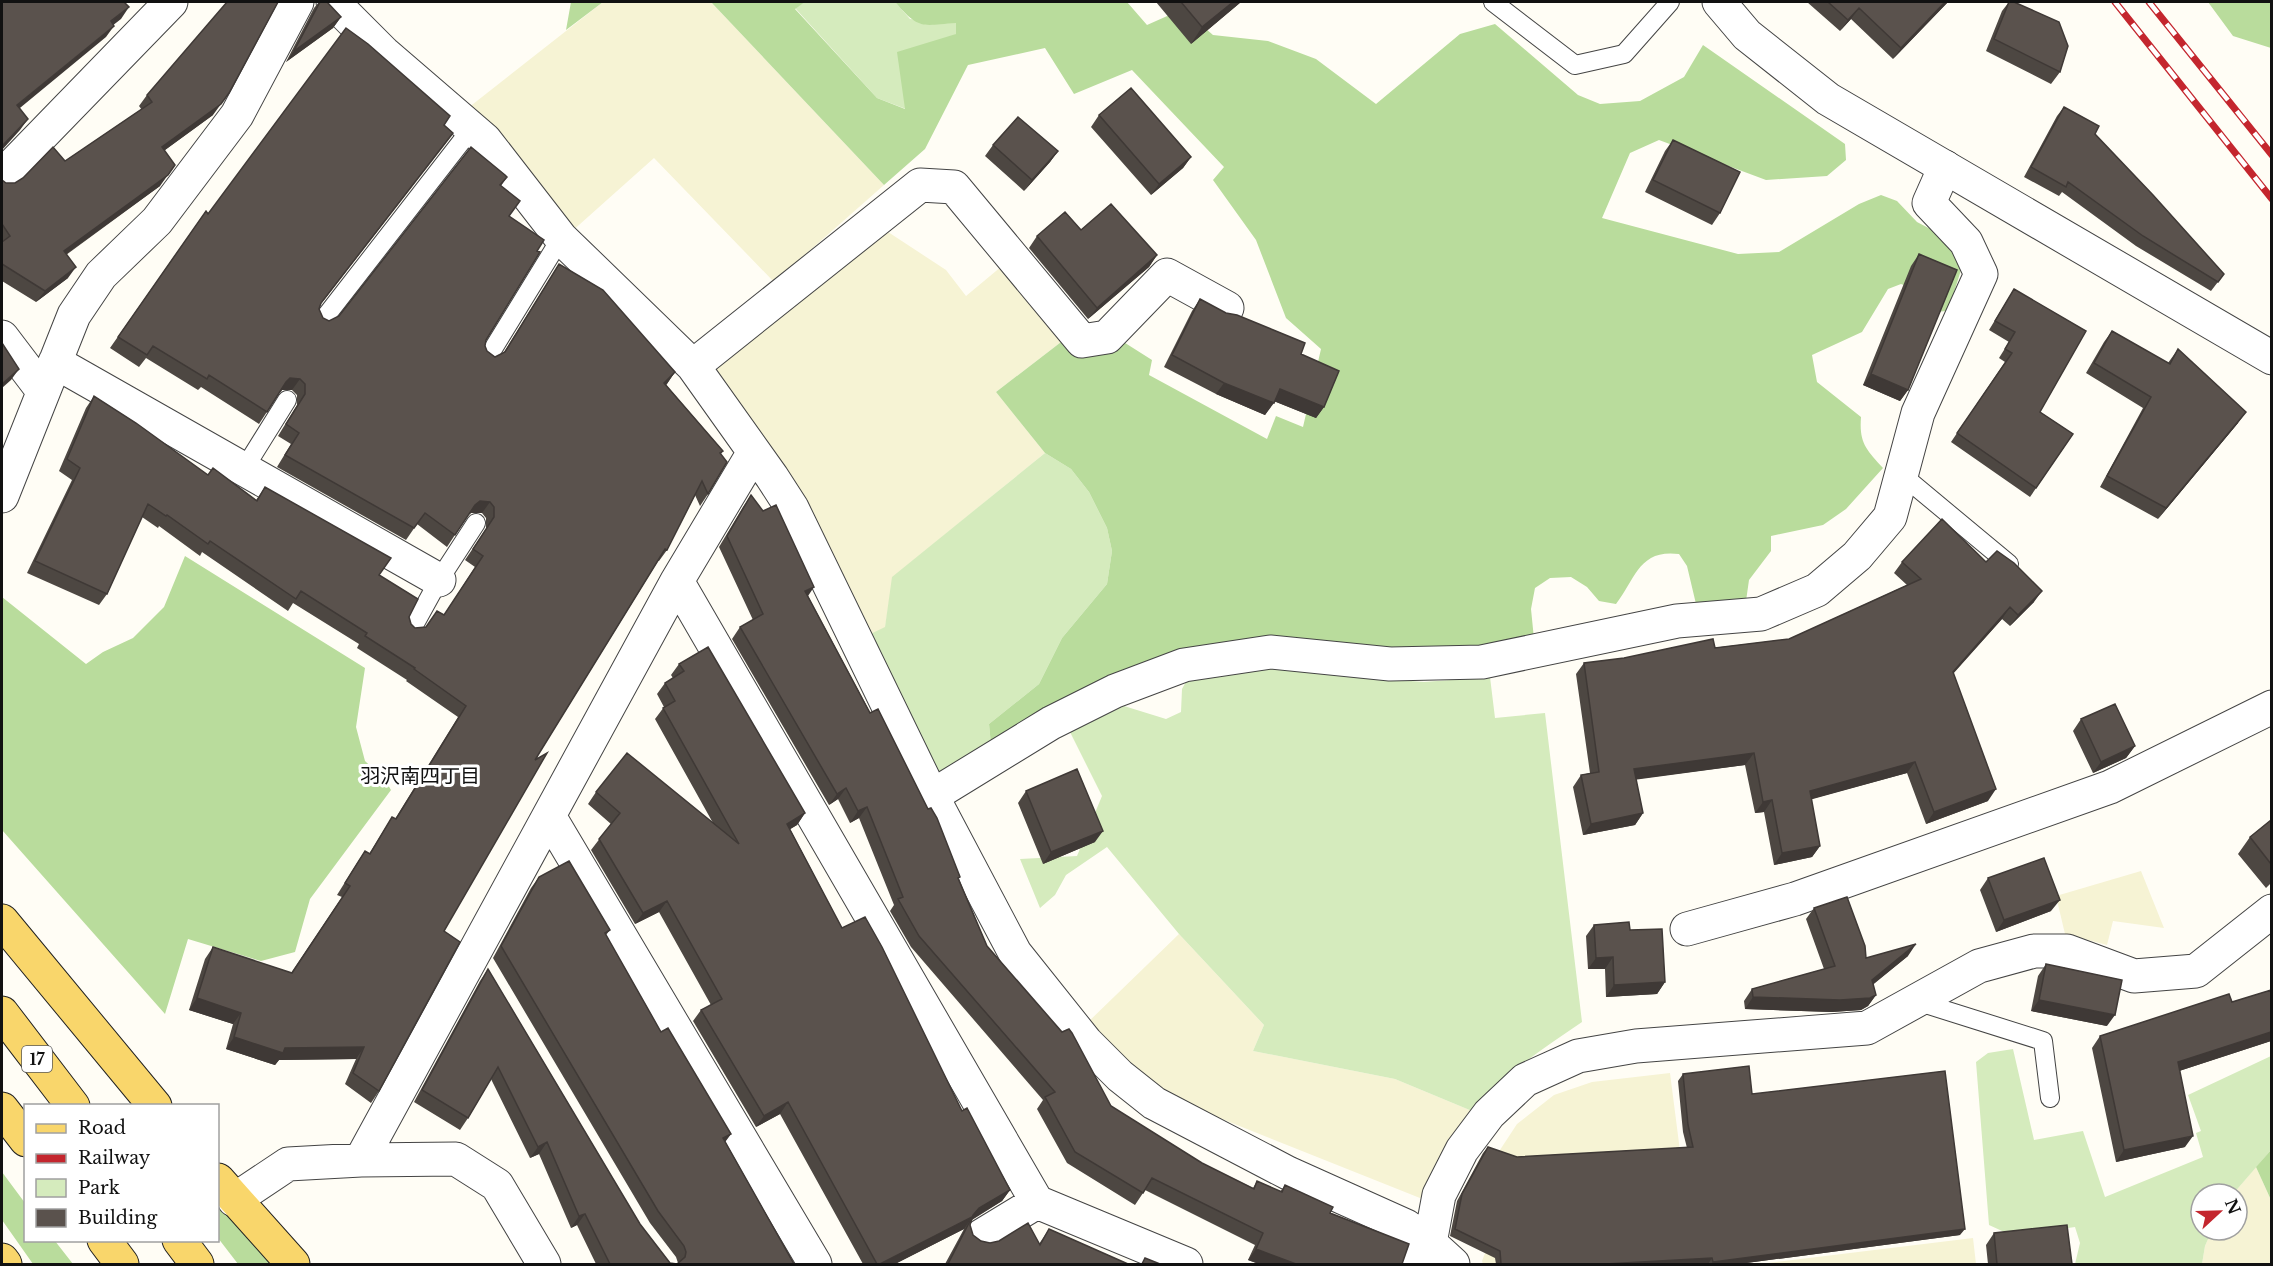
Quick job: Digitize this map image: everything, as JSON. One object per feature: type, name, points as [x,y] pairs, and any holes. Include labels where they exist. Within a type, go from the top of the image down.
[{"type":"main road","points":[[2,921],[153,1104]]},
{"type":"main road","name":"17","points":[[2,1013],[72,1104]]},
{"type":"main road","points":[[2,1109],[24,1137]]},
{"type":"main road","points":[[226,1190],[293,1264]]},
{"type":"main road","points":[[106,1242],[122,1264]]},
{"type":"main road","points":[[180,1242],[197,1264]]},
{"type":"main road","points":[[2,1260],[5,1264]]},
{"type":"street","points":[[2,176],[171,2]]},
{"type":"street","points":[[2,496],[74,315],[101,276],[158,221],[237,115],[297,2]]},
{"type":"street","points":[[333,2],[384,53],[485,140],[561,238],[693,366],[792,508],[932,796],[1015,953],[1086,1042],[1120,1076],[1154,1103],[1288,1173],[1407,1227],[1434,1257]]},
{"type":"street","points":[[1719,2],[1747,35],[1828,99],[2271,358]]},
{"type":"street","points":[[932,796],[1051,723],[1115,691],[1184,665],[1270,652],[1390,664],[1482,662],[1677,621],[1761,614],[1817,590],[1857,556],[1890,517],[1918,413],[1981,274],[1966,242],[1929,203],[1945,166]]},
{"type":"street","points":[[693,366],[920,185],[954,187],[1082,341],[1107,337],[1167,275],[1227,308]]},
{"type":"street","points":[[2,337],[49,377],[244,469],[439,579]]},
{"type":"street","points":[[361,1160],[482,963],[549,816],[677,581],[754,452]]},
{"type":"street","points":[[677,581],[1037,1202],[1186,1264]]},
{"type":"street","points":[[1687,929],[1795,899],[2110,787],[2271,707]]},
{"type":"street","points":[[549,816],[815,1264]]},
{"type":"street","points":[[1434,1257],[1439,1195],[1462,1150],[1489,1114],[1525,1080],[1578,1056],[1636,1047],[1867,1028],[1979,966],[2034,951],[2067,951],[2134,976],[2196,971],[2271,911]]},
{"type":"street","points":[[226,1190],[288,1164],[361,1160],[456,1159],[497,1185],[544,1264]]},
{"type":"street","points":[[981,1236],[1037,1202]]},
{"type":"lane","points":[[1493,2],[1575,65],[1624,54],[1670,2]]},
{"type":"lane","points":[[322,321],[472,128]]},
{"type":"lane","points":[[488,357],[561,238]]},
{"type":"lane","points":[[244,469],[287,400]]},
{"type":"lane","points":[[1902,475],[2009,564]]},
{"type":"lane","points":[[412,629],[439,579],[477,523]]},
{"type":"lane","points":[[1916,1001],[2043,1041],[2050,1098]]},
{"type":"shaded area","points":[[603,2],[711,2],[884,185],[774,282],[654,158],[570,233],[468,108]]},
{"type":"shaded area","points":[[882,228],[946,270],[966,296],[1002,266],[1065,339],[996,392],[1045,453],[893,577],[885,628],[862,638],[712,375],[727,354]]},
{"type":"shaded area","points":[[2141,871],[2164,928],[2113,921],[2107,945],[2065,934],[2056,896]]},
{"type":"shaded area","points":[[1179,934],[1264,1025],[1253,1051],[1395,1079],[1472,1111],[1425,1200],[1217,1117],[1136,1076],[1084,1026]]},
{"type":"shaded area","points":[[1670,1073],[1685,1190],[1698,1264],[1483,1264],[1482,1261],[1509,1191],[1496,1156],[1517,1124],[1554,1095],[1592,1082]]},
{"type":"shaded area","points":[[2256,1167],[2271,1200],[2271,1264],[2202,1264],[2207,1242],[2249,1242],[2249,1182],[2243,1182]]},
{"type":"shaded area","points":[[1973,1238],[1976,1264],[1760,1264]]},
{"type":"green space","points":[[571,2],[603,2],[566,30]]},
{"type":"green space","points":[[711,2],[805,2],[795,9],[877,98],[905,109],[897,52],[956,34],[956,23],[928,25],[916,22],[895,2],[1127,2],[1147,25],[1183,9],[1213,35],[1268,41],[1316,59],[1376,104],[1460,34],[1495,24],[1578,95],[1600,104],[1640,101],[1684,77],[1703,45],[1845,144],[1846,160],[1827,176],[1766,180],[1659,140],[1630,153],[1602,218],[1738,254],[1779,252],[1859,204],[1881,195],[1897,201],[1917,222],[1936,232],[1956,252],[1962,267],[1948,311],[1933,312],[1923,292],[1901,284],[1888,289],[1862,332],[1812,355],[1817,382],[1861,417],[1861,433],[1865,445],[1883,468],[1846,509],[1823,525],[1771,536],[1771,551],[1749,580],[1746,601],[1696,604],[1687,566],[1679,554],[1655,556],[1640,567],[1616,604],[1599,601],[1587,587],[1571,577],[1550,578],[1535,588],[1531,609],[1534,639],[1461,650],[1411,653],[1289,639],[991,745],[989,724],[1039,684],[1062,638],[1107,584],[1112,551],[1107,528],[1089,492],[1071,469],[1045,453],[996,392],[1065,339],[1122,341],[1152,360],[1149,375],[1267,439],[1276,416],[1303,427],[1321,349],[1286,318],[1256,240],[1213,180],[1224,167],[1132,70],[1074,94],[1045,48],[968,65],[925,149],[884,185]]},
{"type":"green space","points":[[805,2],[895,2],[910,19],[956,23],[956,34],[906,109],[877,98],[795,8]]},
{"type":"green space","points":[[2208,2],[2271,2],[2271,48],[2233,36]]},
{"type":"green space","points":[[1045,453],[1071,469],[1089,492],[1107,528],[1112,551],[1107,584],[1062,638],[1039,684],[989,724],[991,745],[932,781],[862,638],[885,627],[892,577]]},
{"type":"green space","points":[[185,556],[365,668],[356,727],[365,761],[385,780],[391,790],[310,899],[295,952],[261,961],[188,939],[165,1014],[2,830],[2,597],[86,664],[103,652],[133,638],[164,607]]},
{"type":"green space","points":[[1273,665],[1424,682],[1490,677],[1495,718],[1545,713],[1582,1022],[1510,1074],[1472,1111],[1395,1079],[1253,1051],[1264,1025],[1179,934],[1107,847],[1066,875],[1055,895],[1040,908],[1020,859],[1077,856],[1102,796],[1070,732],[1124,706],[1166,719],[1181,712],[1182,689],[1188,678]]},
{"type":"green space","points":[[2013,1049],[2034,1140],[2083,1131],[2105,1197],[2203,1157],[2196,1133],[2201,1131],[2188,1095],[2271,1056],[2271,1150],[2243,1182],[2189,1182],[2189,1242],[2207,1242],[2202,1264],[2075,1264],[2080,1243],[2075,1227],[2013,1236],[1989,1225],[1976,1062],[1988,1053]]},
{"type":"green space","points":[[2271,1150],[2271,1200],[2256,1167]]},
{"type":"green space","points":[[2,1172],[24,1202],[24,1242],[56,1242],[73,1264],[33,1264],[2,1220]]},
{"type":"green space","points":[[219,1205],[273,1264],[238,1264],[219,1239]]},
{"type":"building","points":[[2,2],[124,2],[129,7],[111,21],[114,26],[17,105],[28,119],[2,146]]},
{"type":"building","points":[[227,2],[278,2],[221,104],[162,147],[175,165],[168,175],[64,251],[76,267],[45,291],[2,264],[2,242],[10,236],[2,224],[2,180],[6,183],[15,183],[23,178],[53,147],[65,161],[152,102],[147,95]]},
{"type":"building","points":[[320,2],[327,2],[341,17],[294,51]]},
{"type":"building","points":[[1181,2],[1233,2],[1202,27]]},
{"type":"building","points":[[1828,2],[1945,2],[1901,48],[1859,8],[1848,20]]},
{"type":"building","points":[[2009,2],[2014,2],[2059,22],[2068,46],[2060,72],[1994,39]]},
{"type":"building","points":[[346,28],[368,44],[450,116],[444,125],[453,133],[321,303],[319,309],[323,318],[329,321],[339,316],[471,147],[507,177],[500,185],[520,201],[509,216],[544,240],[537,251],[540,252],[486,340],[487,351],[495,357],[505,352],[559,264],[603,290],[675,372],[664,383],[723,451],[720,453],[727,462],[708,494],[702,481],[667,550],[665,549],[535,760],[547,753],[444,931],[460,942],[379,1091],[353,1073],[364,1047],[285,1048],[283,1053],[234,1037],[241,1013],[197,998],[213,947],[292,973],[350,886],[345,883],[365,851],[370,854],[392,817],[396,819],[466,706],[415,668],[365,636],[367,633],[301,591],[296,599],[210,541],[208,544],[148,504],[107,594],[35,561],[80,468],[67,459],[94,396],[208,475],[213,468],[257,501],[265,487],[391,558],[379,575],[418,599],[409,617],[415,628],[426,627],[437,611],[444,615],[483,556],[473,549],[494,517],[494,507],[490,502],[480,501],[475,505],[455,535],[425,513],[414,528],[285,455],[299,433],[286,424],[305,394],[305,384],[300,379],[290,378],[286,382],[267,412],[209,375],[207,379],[153,346],[147,355],[118,337],[206,211],[208,214]]},
{"type":"building","points":[[1131,88],[1191,157],[1159,184],[1099,115]]},
{"type":"building","points":[[2064,107],[2099,126],[2095,134],[2224,274],[2218,282],[2143,236],[2068,182],[2066,187],[2031,167]]},
{"type":"building","points":[[1018,117],[1058,151],[1032,180],[993,145]]},
{"type":"building","points":[[1673,140],[1740,172],[1720,213],[1653,180]]},
{"type":"building","points":[[1111,204],[1157,255],[1097,308],[1037,236],[1065,212],[1081,230]]},
{"type":"building","points":[[1919,254],[1957,270],[1908,390],[1871,374]]},
{"type":"building","points":[[2014,289],[2086,331],[2040,412],[2073,434],[2036,488],[1957,433],[2012,353],[2005,349],[2015,332],[1995,321]]},
{"type":"building","points":[[1200,299],[1226,313],[1237,315],[1305,343],[1301,354],[1339,371],[1324,407],[1280,389],[1274,403],[1224,383],[1172,355]]},
{"type":"building","points":[[2112,331],[2170,364],[2178,349],[2246,412],[2166,508],[2107,476],[2151,397],[2094,363]]},
{"type":"building","points":[[2,343],[19,369],[2,384]]},
{"type":"building","points":[[751,495],[763,511],[776,505],[814,587],[805,591],[870,713],[878,709],[928,809],[931,808],[937,818],[960,877],[958,878],[987,946],[1062,1032],[1069,1029],[1111,1106],[1202,1163],[1254,1189],[1257,1181],[1282,1192],[1285,1185],[1333,1207],[1330,1213],[1409,1244],[1402,1264],[1296,1264],[1256,1249],[1263,1233],[1152,1178],[1143,1193],[1075,1152],[1045,1097],[1055,1092],[919,936],[898,899],[903,897],[867,807],[858,811],[846,788],[837,794],[740,627],[763,614],[727,536]]},
{"type":"building","points":[[1942,519],[1986,562],[1997,551],[2014,563],[2042,591],[2018,615],[2010,607],[1953,672],[1996,789],[1934,812],[1915,762],[1810,791],[1820,846],[1782,853],[1772,800],[1763,802],[1754,753],[1634,769],[1643,813],[1591,824],[1581,775],[1599,772],[1584,663],[1624,658],[1713,639],[1715,648],[1789,639],[1921,579],[1902,562]]},
{"type":"building","points":[[708,647],[805,813],[787,824],[842,928],[865,917],[962,1111],[967,1108],[1010,1190],[979,1208],[973,1215],[970,1225],[973,1235],[981,1241],[990,1243],[999,1241],[1028,1223],[1040,1245],[1049,1229],[1128,1264],[948,1264],[972,1217],[877,1264],[788,1102],[764,1116],[701,1010],[722,999],[667,901],[643,913],[599,839],[620,813],[596,792],[627,753],[739,844],[663,708],[675,701],[665,683],[684,671],[679,664]]},
{"type":"building","points":[[2115,704],[2135,746],[2101,762],[2081,719]]},
{"type":"building","points":[[1077,769],[1103,831],[1051,852],[1026,791]]},
{"type":"building","points":[[2271,820],[2271,864],[2250,837]]},
{"type":"building","points":[[2044,858],[2060,900],[2004,920],[1988,878]]},
{"type":"building","points":[[569,861],[610,930],[605,933],[661,1032],[668,1028],[731,1134],[723,1138],[794,1264],[677,1264],[685,1257],[684,1246],[658,1211],[501,946],[539,877]]},
{"type":"building","points":[[1847,897],[1865,946],[1866,958],[1916,944],[1872,980],[1876,995],[1870,998],[1840,1000],[1753,997],[1752,989],[1835,966],[1814,908]]},
{"type":"building","points":[[1629,922],[1630,930],[1662,929],[1665,982],[1614,985],[1613,957],[1596,958],[1594,925]]},
{"type":"building","points":[[2046,964],[2122,980],[2115,1015],[2039,1000]]},
{"type":"building","points":[[488,969],[640,1224],[670,1263],[677,1264],[610,1264],[585,1214],[579,1216],[547,1142],[538,1147],[498,1067],[468,1118],[422,1090]]},
{"type":"building","points":[[2271,990],[2271,1032],[2178,1062],[2193,1136],[2124,1150],[2100,1036],[2229,994],[2232,1002]]},
{"type":"building","points":[[1749,1066],[1752,1094],[1945,1071],[1965,1229],[1713,1262],[1712,1258],[1605,1264],[1501,1264],[1500,1251],[1455,1229],[1462,1194],[1488,1147],[1517,1157],[1693,1147],[1688,1125],[1683,1074]]},
{"type":"building","points":[[2067,1225],[2072,1264],[1997,1264],[1994,1233]]},
{"type":"building","points":[[1145,1258],[1160,1264],[1142,1264]]},
{"type":"railway","points":[[2115,2],[2272,199]]},
{"type":"railway","points":[[2149,2],[2272,155]]},
{"type":"district","name":"羽沢南四丁目","points":[[420,776]]}]
